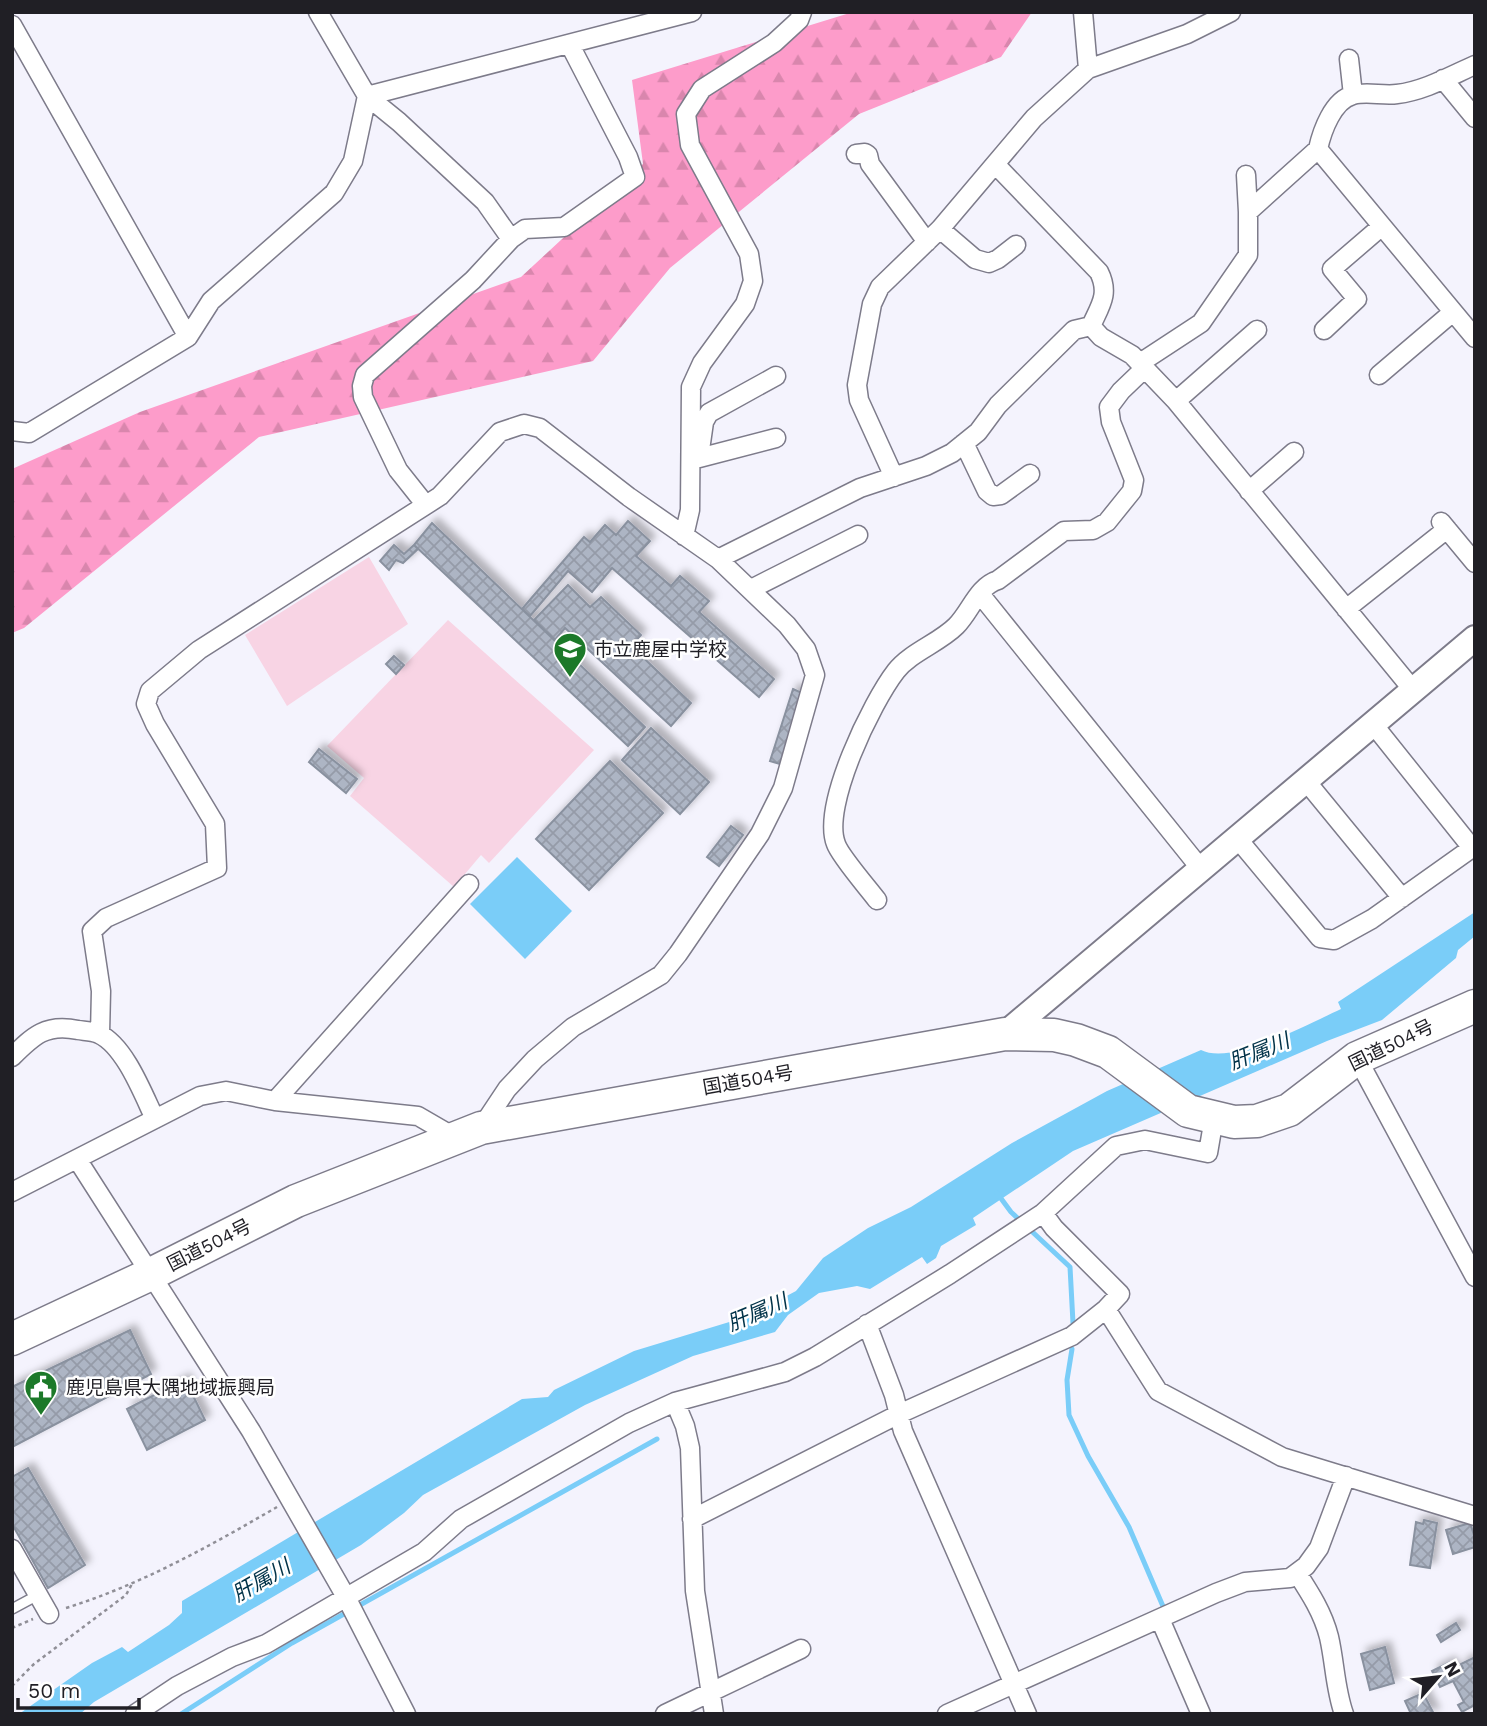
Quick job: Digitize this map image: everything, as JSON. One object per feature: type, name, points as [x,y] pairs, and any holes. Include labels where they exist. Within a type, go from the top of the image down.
[{"type":"highway","name":"国道504号","points":[[12,1339],[151,1274],[296,1201],[469,1133],[1005,1034],[1054,1035],[1076,1040],[1108,1052],[1201,1114],[1234,1122],[1257,1121],[1289,1110],[1357,1058],[1475,1006]]},
{"type":"street","points":[[318,12],[367,96],[485,202],[511,239]]},
{"type":"street","points":[[367,96],[692,12]]},
{"type":"street","points":[[695,461],[691,387],[702,363],[745,304],[753,281],[749,254],[690,145],[685,114],[702,89],[774,43],[799,20],[802,12]]},
{"type":"street","points":[[1083,12],[1088,69]]},
{"type":"street","points":[[894,477],[859,400],[857,385],[872,304],[880,287],[940,229],[1034,118],[1088,69],[1187,34],[1231,12]]},
{"type":"street","points":[[12,25],[188,337]]},
{"type":"street","points":[[425,504],[398,470],[363,397],[365,375],[473,280],[511,239],[525,229],[564,227],[635,177],[628,157],[570,45]]},
{"type":"street","points":[[1349,59],[1353,94]]},
{"type":"street","points":[[1248,212],[1318,149],[1322,131],[1342,101],[1353,94],[1397,94],[1475,65]]},
{"type":"street","points":[[1443,79],[1475,118]]},
{"type":"street","points":[[12,430],[29,433],[188,337],[211,301],[334,193],[353,161],[367,96]]},
{"type":"street","points":[[1318,149],[1475,338]]},
{"type":"street","points":[[856,154],[868,155],[870,163],[926,242]]},
{"type":"street","points":[[995,164],[1099,272],[1105,284],[1104,296],[1091,326]]},
{"type":"street","points":[[877,900],[835,844],[834,822],[841,776],[873,707],[898,669],[956,626],[988,584],[998,580],[1064,531],[1093,530],[1107,522],[1132,491],[1134,480],[1111,422],[1109,407],[1142,366],[1201,323],[1248,255],[1246,175]]},
{"type":"street","points":[[1324,330],[1357,299],[1332,269],[1382,226]]},
{"type":"street","points":[[940,229],[975,259],[989,263],[1016,245]]},
{"type":"street","points":[[1379,375],[1454,312]]},
{"type":"street","points":[[1091,326],[1101,337],[1132,355],[1176,401],[1413,690]]},
{"type":"street","points":[[718,559],[848,493],[926,466],[964,443],[978,432],[998,405],[1074,330],[1091,326]]},
{"type":"street","points":[[1176,401],[1257,330]]},
{"type":"street","points":[[684,536],[690,510],[695,461],[704,422],[709,413],[776,376]]},
{"type":"street","points":[[12,1192],[200,1096],[226,1091],[275,1101],[418,1116],[469,1133],[534,1059],[573,1027],[661,975],[742,862],[783,788],[815,676],[806,649],[787,625],[718,559],[540,428],[524,424],[500,432],[440,496],[199,650],[150,691],[146,704],[155,723],[215,824],[217,868],[106,918],[92,931],[101,991],[100,1034]]},
{"type":"street","points":[[695,461],[776,438]]},
{"type":"street","points":[[964,443],[992,496],[1001,495],[1030,474]]},
{"type":"street","points":[[1250,491],[1294,452]]},
{"type":"street","points":[[1346,609],[1444,526],[1475,563]]},
{"type":"street","points":[[751,589],[858,535]]},
{"type":"street","points":[[980,594],[1201,869]]},
{"type":"street","points":[[1005,1034],[1475,638]]},
{"type":"street","points":[[1237,838],[1320,938],[1334,940],[1372,919],[1472,848],[1373,724]]},
{"type":"street","points":[[1306,781],[1402,898]]},
{"type":"street","points":[[275,1101],[469,884]]},
{"type":"street","points":[[12,1057],[40,1031],[67,1028],[100,1034],[115,1047],[128,1065],[155,1119]]},
{"type":"street","points":[[1357,1058],[1475,1278]]},
{"type":"street","points":[[135,1714],[177,1686],[232,1657],[266,1644],[341,1590],[424,1552],[461,1519],[629,1423],[675,1402],[785,1372],[950,1274],[1043,1213],[1116,1146],[1145,1140],[1208,1153],[1201,1114]]},
{"type":"street","points":[[77,1159],[251,1431],[341,1590],[406,1714]]},
{"type":"street","points":[[692,1519],[899,1414],[1072,1336],[1106,1309],[1120,1294],[1054,1228],[1043,1213]]},
{"type":"street","points":[[1106,1309],[1158,1391],[1282,1457],[1475,1516]]},
{"type":"street","points":[[867,1324],[903,1431],[1027,1714]]},
{"type":"street","points":[[675,1402],[690,1448],[695,1591],[714,1714]]},
{"type":"street","points":[[947,1714],[1245,1581],[1290,1578],[1306,1566],[1319,1548],[1346,1476]]},
{"type":"street","points":[[12,1549],[49,1614]]},
{"type":"street","points":[[1297,1573],[1317,1605],[1328,1634],[1339,1702],[1344,1714]]},
{"type":"street","points":[[1160,1619],[1201,1714]]},
{"type":"street","points":[[665,1714],[801,1649]]},
{"type":"lane","points":[[12,1609],[38,1595]]},
{"type":"path","points":[[12,1628],[96,1599],[198,1552],[291,1504]]},
{"type":"path","points":[[12,1686],[34,1664],[126,1595],[133,1582]]},
{"type":"green space","points":[[853,12],[1032,12],[1001,57],[859,114],[670,268],[593,361],[259,437],[24,628],[12,633],[12,469],[140,412],[521,277],[643,164],[632,80]]},
{"type":"shaded area","points":[[369,557],[408,624],[287,706],[245,635]]},
{"type":"shaded area","points":[[448,620],[594,750],[489,863],[481,855],[454,887],[350,796],[364,778],[327,746]]},
{"type":"water","points":[[517,857],[572,911],[525,959],[470,904]]},
{"type":"water","name":"肝属川","points":[[1475,912],[1475,936],[1458,950],[1456,958],[1382,1020],[1327,1041],[1073,1151],[973,1218],[976,1225],[941,1246],[936,1258],[927,1264],[922,1257],[870,1289],[857,1286],[819,1293],[788,1315],[775,1332],[693,1356],[585,1405],[423,1495],[361,1545],[94,1702],[80,1714],[19,1714],[92,1663],[122,1647],[128,1652],[169,1625],[182,1613],[182,1601],[522,1399],[548,1397],[554,1390],[634,1351],[749,1316],[796,1291],[823,1258],[868,1228],[911,1207],[1012,1143],[1107,1091],[1201,1050],[1215,1053],[1251,1048],[1341,1009],[1338,1002]]},
{"type":"building","points":[[628,521],[650,541],[636,556],[671,586],[680,576],[709,601],[699,612],[774,679],[759,697],[612,568],[592,592],[568,571],[530,616],[522,609],[584,537],[590,542],[605,525],[616,535]]},
{"type":"building","points":[[432,523],[645,727],[628,746],[414,545]]},
{"type":"building","points":[[394,545],[404,554],[414,545],[418,549],[403,563],[396,560],[389,570],[380,561]]},
{"type":"building","points":[[568,585],[590,607],[601,597],[641,635],[631,646],[691,703],[671,726],[565,628],[555,640],[534,620]]},
{"type":"building","points":[[394,656],[404,665],[396,674],[386,664]]},
{"type":"building","points":[[793,689],[802,693],[780,764],[770,761]]},
{"type":"building","points":[[651,728],[709,782],[680,814],[622,760]]},
{"type":"building","points":[[319,749],[357,779],[346,793],[309,762]]},
{"type":"building","points":[[610,761],[663,813],[589,890],[536,839]]},
{"type":"building","points":[[731,826],[743,835],[719,866],[707,857]]},
{"type":"building","name":"鹿児島県大隅地域振興局","points":[[130,1330],[151,1374],[12,1447],[12,1387]]},
{"type":"building","points":[[185,1379],[205,1420],[147,1450],[127,1409]]},
{"type":"building","points":[[28,1468],[85,1565],[48,1588],[12,1524],[12,1477]]},
{"type":"building","points":[[1424,1520],[1437,1523],[1430,1568],[1410,1565],[1416,1522],[1423,1524]]},
{"type":"building","points":[[1470,1523],[1475,1547],[1453,1554],[1446,1530]]},
{"type":"building","points":[[1456,1623],[1460,1630],[1441,1642],[1437,1635]]},
{"type":"building","points":[[1385,1647],[1394,1683],[1370,1690],[1361,1654]]},
{"type":"building","points":[[1473,1658],[1475,1705],[1462,1712],[1458,1705],[1464,1702],[1453,1681],[1440,1687],[1432,1671],[1450,1662],[1455,1672],[1463,1668],[1461,1664]]},
{"type":"building","points":[[1423,1693],[1434,1714],[1411,1714],[1405,1701]]},
{"type":"waterway","points":[[997,1193],[1011,1212],[1070,1267],[1073,1323]]},
{"type":"waterway","points":[[1072,1349],[1067,1380],[1069,1415],[1088,1456],[1129,1527],[1165,1611]]},
{"type":"waterway","points":[[181,1714],[292,1643],[657,1439]]},
{"type":"place","name":"市立鹿屋中学校","points":[[570,679]]},
{"type":"place","name":"鹿児島県大隅地域振興局","points":[[41,1417]]}]
